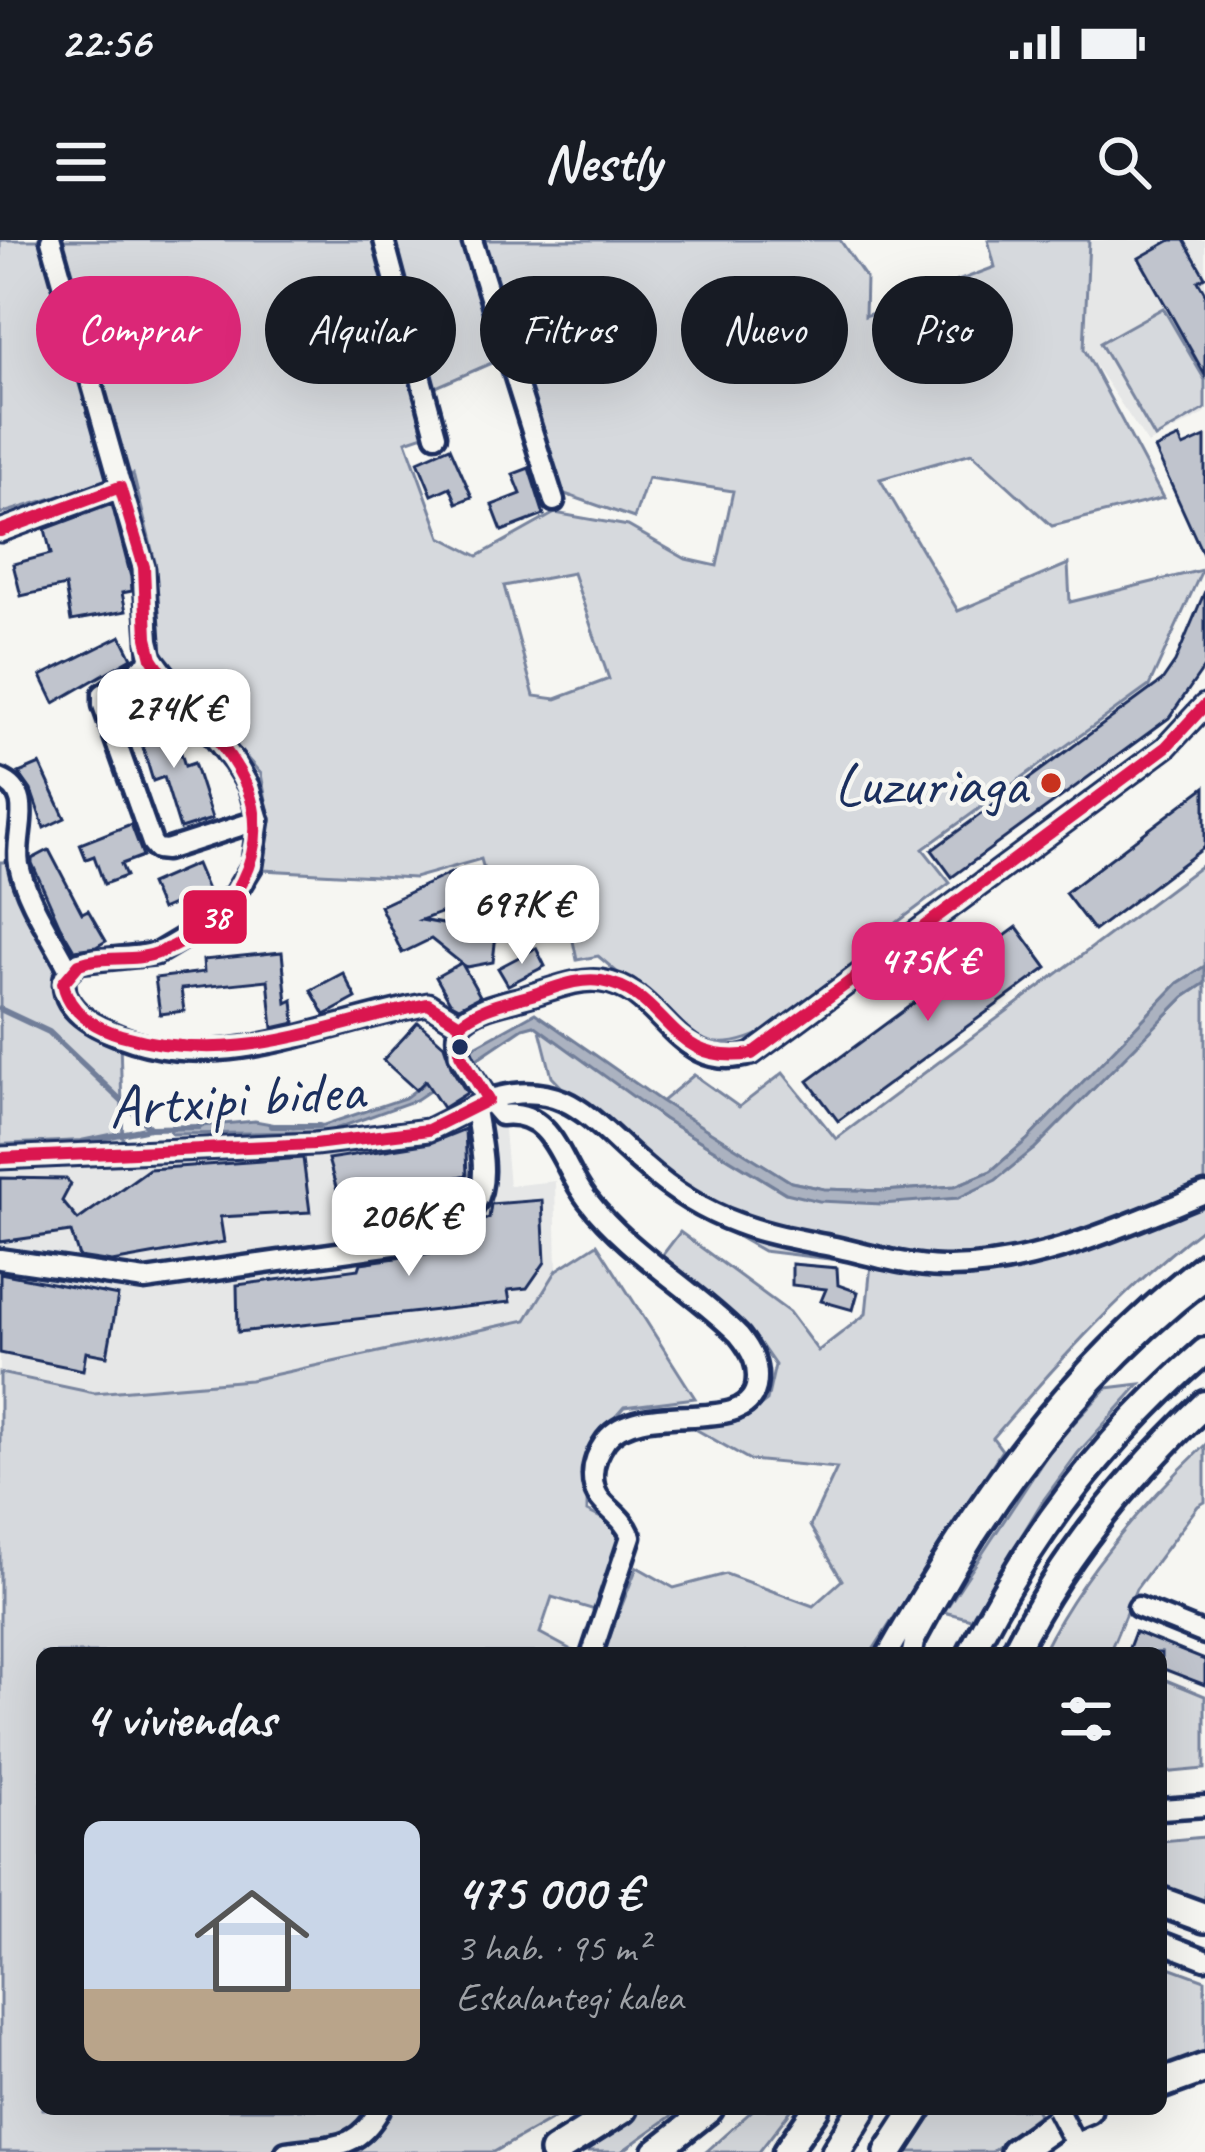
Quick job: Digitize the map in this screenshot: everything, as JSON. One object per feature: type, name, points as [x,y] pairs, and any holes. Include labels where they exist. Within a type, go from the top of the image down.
[{"type":"highway","points":[[1167,1904],[1205,1918]]},
{"type":"highway","points":[[1167,2082],[1205,2068]]},
{"type":"highway","points":[[554,2152],[613,2115]]},
{"type":"highway","points":[[836,2152],[858,2115]]},
{"type":"highway","points":[[889,2152],[913,2115]]},
{"type":"highway","points":[[1015,2152],[1073,2115]]},
{"type":"main road","points":[[974,1647],[1021,1564],[1083,1477],[1205,1352]]},
{"type":"main road","points":[[1018,1647],[1055,1582],[1116,1498],[1205,1404]]},
{"type":"main road","points":[[656,2152],[702,2115]]},
{"type":"main road","points":[[786,2152],[812,2115]]},
{"type":"street","points":[[51,240],[144,568],[153,660],[234,762],[249,787],[259,820],[252,866],[236,894],[193,932],[155,954],[86,960],[69,970],[63,983],[66,998],[91,1023],[130,1039],[184,1050],[238,1051],[280,1044],[362,1018],[428,1004],[460,1024]]},
{"type":"street","points":[[383,240],[436,435]]},
{"type":"street","points":[[472,240],[554,501]]},
{"type":"street","points":[[0,530],[120,487]]},
{"type":"street","points":[[153,660],[103,694],[152,843],[166,850],[259,820]]},
{"type":"street","points":[[0,1259],[145,1280],[436,1239],[457,1228],[479,1204],[484,1181],[482,1104],[456,1042],[460,1024],[468,1016],[597,980],[626,989],[704,1054],[728,1059],[752,1054],[1166,747],[1205,705]]},
{"type":"street","points":[[0,778],[20,796],[20,869],[69,970]]},
{"type":"street","name":"Artxipi bidea","points":[[0,1158],[315,1144],[428,1130],[519,1092],[558,1097],[590,1115],[648,1169],[710,1211],[768,1232],[908,1263],[976,1265],[1027,1256],[1205,1193]]},
{"type":"street","points":[[482,1104],[501,1115],[520,1113],[544,1127],[586,1198],[623,1239],[739,1335],[753,1353],[758,1376],[754,1396],[738,1409],[719,1415],[631,1421],[613,1432],[597,1453],[592,1476],[598,1500],[623,1518],[631,1536],[594,1647]]},
{"type":"street","points":[[912,1634],[966,1522],[1031,1430],[1130,1324],[1205,1261]]},
{"type":"street","points":[[912,1634],[1044,1438],[1139,1336],[1205,1280]]},
{"type":"street","points":[[1138,1607],[1205,1634]]},
{"type":"street","points":[[1167,1809],[1205,1806]]},
{"type":"street","points":[[1167,1944],[1205,1959]]},
{"type":"street","points":[[286,2152],[356,2142],[377,2115]]},
{"type":"street","points":[[1060,2115],[1075,2144]]},
{"type":"shaded area","points":[[0,240],[466,240],[480,288],[480,368],[456,378],[456,276],[265,276],[265,384],[443,384],[429,390],[430,433],[406,441],[441,537],[478,556],[555,513],[628,526],[686,559],[717,566],[733,491],[648,478],[634,518],[562,493],[527,384],[657,384],[657,276],[492,276],[480,240],[840,240],[866,278],[865,316],[872,313],[872,384],[1013,384],[1013,276],[971,276],[995,267],[988,240],[1089,240],[1084,349],[1163,498],[1052,526],[972,453],[880,479],[958,611],[1068,564],[1070,602],[1202,570],[1149,686],[923,849],[950,883],[875,939],[880,947],[798,1012],[750,1038],[727,1043],[697,1036],[598,956],[577,960],[572,936],[495,907],[481,859],[414,878],[263,870],[270,821],[261,774],[196,700],[157,640],[155,562],[133,474],[0,514]],"holes":[[[573,573],[609,679],[556,699],[534,696],[504,586]]]},
{"type":"shaded area","points":[[1089,240],[1205,240],[1205,414],[1148,444],[1084,349]]},
{"type":"shaded area","points":[[1163,308],[1205,380],[1205,409],[1155,438],[1100,343]]},
{"type":"shaded area","points":[[0,862],[7,862],[57,963],[54,979],[61,1005],[80,1023],[120,1041],[123,1142],[0,1145]]},
{"type":"shaded area","points":[[1205,863],[1205,966],[1178,983],[1027,1140],[991,1171],[955,1186],[824,1189],[791,1182],[661,1102],[694,1075],[739,1107],[783,1073],[836,1139]]},
{"type":"shaded area","points":[[1205,966],[1205,983],[1184,997],[1034,1149],[996,1180],[958,1198],[882,1204],[819,1201],[786,1193],[664,1119],[534,1025],[416,1100],[327,1132],[172,1134],[169,1129],[255,1121],[293,1128],[324,1125],[405,1098],[470,1049],[535,1013],[661,1101],[791,1182],[824,1189],[884,1191],[955,1186],[991,1171],[1027,1140],[1178,983]]},
{"type":"shaded area","points":[[1205,983],[1205,1226],[1120,1300],[993,1438],[1002,1450],[875,1647],[605,1647],[637,1567],[674,1588],[726,1574],[813,1606],[842,1580],[810,1526],[837,1468],[750,1460],[690,1426],[740,1421],[767,1401],[775,1365],[750,1329],[661,1257],[680,1232],[789,1312],[818,1351],[866,1314],[871,1264],[763,1251],[696,1213],[629,1158],[552,1077],[539,1026],[664,1119],[785,1193],[958,1198],[1034,1149],[1184,997]]},
{"type":"shaded area","points":[[442,1116],[503,1119],[509,1186],[555,1181],[557,1270],[526,1319],[250,1380],[94,1393],[0,1373],[0,1145],[315,1137]]},
{"type":"shaded area","points":[[597,1244],[695,1398],[624,1407],[588,1448],[587,1511],[615,1525],[622,1539],[598,1611],[552,1597],[540,1633],[566,1647],[36,1647],[36,2115],[559,2115],[494,2152],[0,2152],[0,1373],[94,1393],[250,1380],[526,1320],[557,1270]]},
{"type":"shaded area","points":[[1140,1384],[1078,1453],[1042,1502],[971,1619],[944,1612],[1055,1443],[1107,1388]]},
{"type":"shaded area","points":[[1205,1445],[1205,1502],[1136,1589],[1112,1647],[1045,1647],[1114,1542]]},
{"type":"shaded area","points":[[1167,1680],[1205,1696],[1205,1769],[1167,1772]]},
{"type":"shaded area","points":[[1205,1837],[1205,1901],[1167,1888],[1167,1840]]},
{"type":"shaded area","points":[[1167,1966],[1205,1980],[1205,2051],[1167,2066]]},
{"type":"shaded area","points":[[632,2115],[673,2115],[621,2152],[577,2152]]},
{"type":"shaded area","points":[[747,2115],[787,2115],[759,2152],[706,2152]]},
{"type":"shaded area","points":[[933,2115],[1038,2115],[992,2152],[908,2152]]},
{"type":"building","points":[[1171,240],[1184,240],[1205,277],[1198,281],[1205,293],[1205,375],[1139,258]]},
{"type":"building","points":[[1205,437],[1205,559],[1155,449],[1179,438],[1183,447]]},
{"type":"building","points":[[450,447],[472,497],[457,503],[450,487],[432,495],[418,461]]},
{"type":"building","points":[[529,468],[544,515],[502,531],[492,505],[521,494],[513,474]]},
{"type":"building","points":[[112,504],[131,577],[132,591],[122,593],[126,611],[71,621],[65,586],[21,596],[13,564],[51,554],[45,529]]},
{"type":"building","name":"Luzuriaga","points":[[1205,591],[1205,666],[1169,718],[952,877],[932,850],[1162,681]]},
{"type":"building","points":[[121,636],[132,658],[54,703],[41,676]]},
{"type":"building","points":[[169,714],[185,766],[194,763],[212,819],[180,829],[164,777],[153,781],[136,725]]},
{"type":"building","points":[[40,764],[65,818],[44,828],[31,790],[19,773]]},
{"type":"building","points":[[1205,787],[1205,847],[1094,931],[1065,893]]},
{"type":"building","points":[[131,824],[143,856],[121,864],[126,876],[104,884],[94,856],[86,859],[80,844]]},
{"type":"building","points":[[49,850],[82,913],[88,910],[106,941],[96,947],[74,950],[60,926],[32,863]]},
{"type":"building","points":[[196,864],[207,890],[161,910],[150,884]]},
{"type":"building","points":[[453,872],[465,904],[421,920],[496,934],[493,962],[462,964],[480,996],[459,1007],[450,1002],[436,977],[461,963],[431,939],[402,953],[380,906]]},
{"type":"building","points":[[1017,927],[1047,968],[838,1121],[808,1081]]},
{"type":"building","points":[[536,948],[545,966],[508,985],[498,968]]},
{"type":"building","points":[[282,952],[287,1003],[293,1000],[295,1023],[273,1028],[268,980],[181,989],[184,1011],[160,1014],[155,978],[204,972],[203,960]]},
{"type":"building","points":[[343,973],[356,998],[325,1015],[311,990]]},
{"type":"building","points":[[418,1022],[444,1045],[467,1093],[443,1108],[425,1081],[416,1090],[383,1060]]},
{"type":"building","points":[[465,1129],[467,1175],[417,1186],[428,1220],[349,1233],[328,1159],[430,1143]]},
{"type":"building","points":[[303,1158],[310,1212],[220,1217],[224,1242],[112,1262],[79,1257],[71,1232],[0,1242],[0,1178],[66,1179],[71,1184],[62,1201],[78,1220],[149,1169]]},
{"type":"building","points":[[542,1200],[545,1262],[527,1288],[508,1290],[510,1302],[238,1332],[237,1285],[480,1246],[481,1221],[489,1218],[491,1204]]},
{"type":"building","points":[[792,1264],[837,1268],[838,1285],[858,1292],[853,1310],[821,1301],[826,1289],[792,1285]]},
{"type":"building","points":[[0,1273],[118,1296],[107,1356],[86,1352],[83,1370],[0,1353]]},
{"type":"building","points":[[1135,1632],[1205,1660],[1205,1685],[1167,1670],[1167,1647],[1129,1647]]},
{"type":"waterway","points":[[0,1009],[49,1032],[150,1128]]},
{"type":"waterway","points":[[272,1126],[319,1126]]},
{"type":"waterway","points":[[0,1146],[81,1142],[150,1128],[199,1127]]},
{"type":"transit line","name":"38","points":[[0,531],[120,487],[144,567],[152,658],[232,760],[255,815],[254,847],[242,881],[218,914],[160,952],[79,964],[63,983],[77,1011],[121,1035],[202,1047],[276,1040],[428,1004],[460,1024]]},
{"type":"transit line","name":"38","points":[[460,1024],[501,1003],[592,980],[623,988],[641,999],[684,1040],[702,1050],[752,1054],[1166,747],[1205,705]]},
{"type":"transit line","name":"38","points":[[0,1158],[315,1144],[428,1130],[488,1100],[460,1054],[460,1024]]},
{"type":"place","name":"Luzuriaga","points":[[1051,783]]}]
